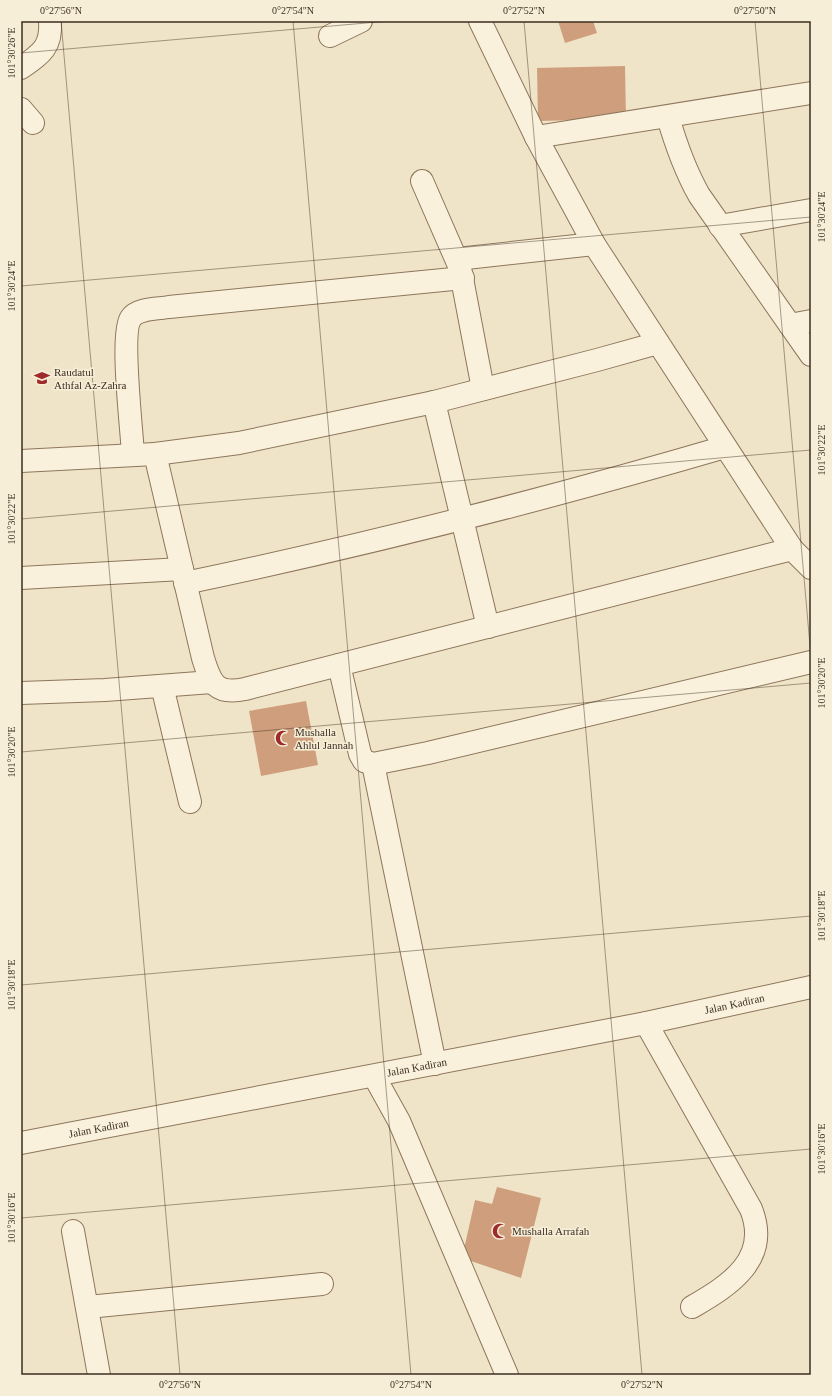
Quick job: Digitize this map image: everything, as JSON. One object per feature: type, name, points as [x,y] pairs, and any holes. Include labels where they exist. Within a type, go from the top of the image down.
[{"type":"street","points":[[21,68],[42,53],[51,36],[50,21]]},
{"type":"street","points":[[330,36],[361,21]]},
{"type":"street","points":[[480,21],[536,137],[594,244],[792,549],[811,568]]},
{"type":"street","points":[[536,137],[811,93]]},
{"type":"street","points":[[668,117],[678,151],[688,176],[720,226],[811,355]]},
{"type":"street","points":[[422,181],[460,268],[483,388]]},
{"type":"street","points":[[720,226],[811,210]]},
{"type":"street","points":[[133,455],[126,348],[127,329],[130,319],[134,315],[147,310],[460,268],[594,244]]},
{"type":"street","points":[[790,325],[811,321]]},
{"type":"street","points":[[21,461],[155,454],[239,443],[434,402],[658,343]]},
{"type":"street","points":[[434,402],[464,519],[488,627]]},
{"type":"street","points":[[21,578],[183,576],[464,519],[590,486],[725,447]]},
{"type":"street","points":[[155,454],[203,658],[212,682],[218,688],[225,691],[234,691],[339,665],[792,549]]},
{"type":"street","points":[[339,665],[360,754],[364,761],[373,764],[428,753],[811,662]]},
{"type":"street","points":[[21,693],[212,682]]},
{"type":"street","points":[[162,686],[190,802]]},
{"type":"street","points":[[373,764],[435,1064]]},
{"type":"street","name":"Jalan Kadiran","points":[[21,1143],[646,1023],[811,987]]},
{"type":"street","points":[[646,1023],[750,1209],[756,1229],[756,1242],[750,1258],[736,1278],[714,1295],[692,1307]]},
{"type":"street","points":[[374,1076],[399,1121],[506,1375]]},
{"type":"street","points":[[72,1231],[88,1307],[99,1375]]},
{"type":"street","points":[[88,1307],[322,1284]]},
{"type":"building","points":[[558,21],[593,21],[597,33],[565,43]]},
{"type":"building","points":[[625,66],[626,119],[538,121],[537,68]]},
{"type":"building","name":"Mushalla Ahlul Jannah","points":[[306,701],[318,765],[261,776],[249,711]]},
{"type":"building","name":"Mushalla Arrafah","points":[[497,1187],[541,1198],[521,1278],[462,1258],[475,1200],[492,1204]]},
{"type":"place","name":"Raudatul Athfal Az-Zahra","points":[[42,378]]},
{"type":"place","name":"Mushalla Ahlul Jannah","points":[[283,738]]},
{"type":"place","name":"Mushalla Arrafah","points":[[500,1231]]}]
